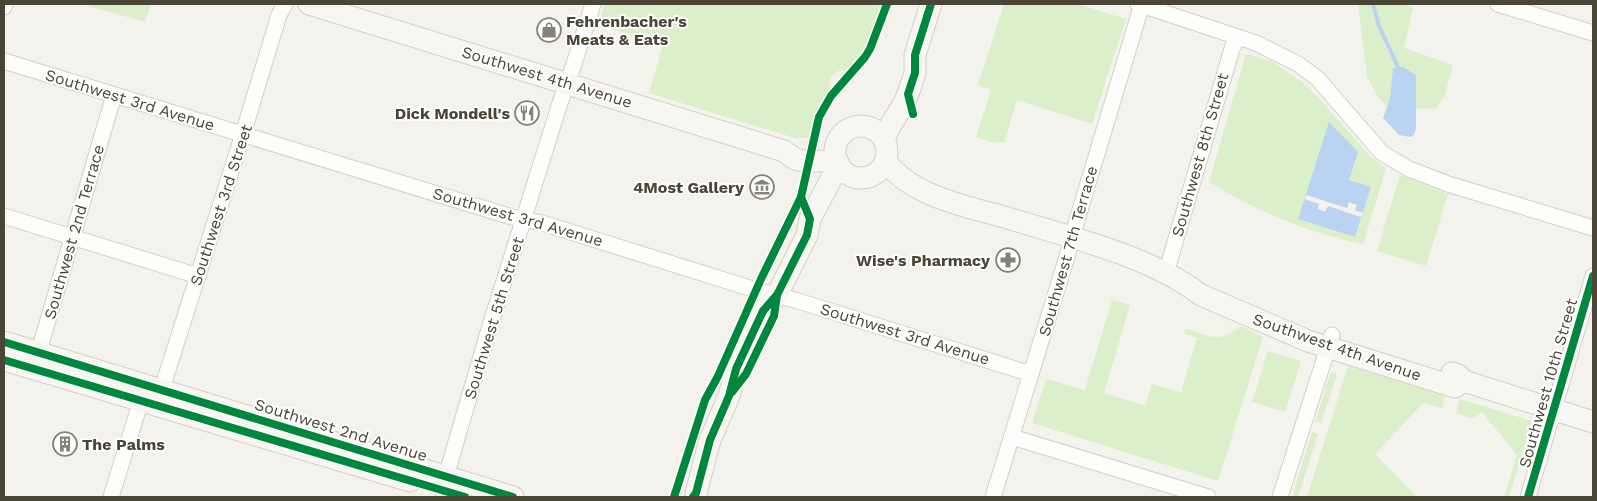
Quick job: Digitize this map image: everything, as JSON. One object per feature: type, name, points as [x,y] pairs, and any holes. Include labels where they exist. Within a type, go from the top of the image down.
[{"type":"street","name":"Southwest 3rd Street","points":[[111,497],[198,276],[279,14],[285,4]]},
{"type":"street","name":"Southwest 4th Avenue","points":[[309,4],[784,151],[795,159],[809,162],[837,156]]},
{"type":"street","name":"Southwest 5th Street","points":[[444,484],[489,329],[593,4]]},
{"type":"street","points":[[807,235],[820,224],[838,195],[846,186],[877,173],[885,151],[889,128],[904,103],[915,74],[915,55],[931,4]]},
{"type":"street","points":[[1140,4],[1237,37],[1276,52],[1298,64],[1317,78],[1382,153],[1409,169],[1451,185],[1593,228]]},
{"type":"street","name":"Southwest 7th Terrace","points":[[993,497],[1072,238],[1140,4]]},
{"type":"street","points":[[1498,4],[1593,33]]},
{"type":"street","name":"Southwest 8th Street","points":[[1166,273],[1237,37]]},
{"type":"street","points":[[695,496],[710,440],[729,396],[746,374],[774,316],[777,295],[807,235],[810,219],[837,156],[840,137],[851,128],[865,126],[880,117],[886,110],[903,69],[915,55]]},
{"type":"street","name":"Southwest 3rd Avenue","points":[[4,62],[512,217],[542,223],[1031,374]]},
{"type":"street","name":"Southwest 2nd Terrace","points":[[36,361],[114,95]]},
{"type":"street","points":[[865,126],[873,129],[885,151]]},
{"type":"street","name":"Southwest 4th Avenue","points":[[885,151],[900,178],[925,193],[1072,238],[1135,260],[1186,283],[1204,281],[1294,321],[1330,341],[1458,375],[1464,381],[1593,422]]},
{"type":"street","points":[[837,156],[845,172],[864,177]]},
{"type":"street","name":"Southwest 4th Avenue","points":[[864,177],[910,196],[925,193]]},
{"type":"street","points":[[4,216],[198,276]]},
{"type":"street","name":"Southwest 10th Street","points":[[1528,497],[1554,410],[1587,326],[1593,276]]},
{"type":"street","points":[[1280,497],[1330,341]]},
{"type":"street","points":[[4,342],[36,361]]},
{"type":"street","points":[[4,360],[36,361]]},
{"type":"street","name":"Southwest 2nd Avenue","points":[[36,361],[444,484],[513,497]]},
{"type":"street","points":[[1012,436],[1208,497]]},
{"type":"street","name":"Southwest 2nd Avenue","points":[[444,484],[465,497]]},
{"type":"green space","points":[[90,4],[151,4],[145,22],[89,6]]},
{"type":"green space","points":[[605,4],[881,4],[863,51],[848,71],[838,71],[830,78],[831,89],[817,110],[808,138],[795,138],[649,93],[663,45],[598,25]]},
{"type":"green space","points":[[1004,4],[1078,4],[1126,19],[1092,124],[1017,100],[1004,143],[994,143],[976,137],[991,90],[978,85]]},
{"type":"green space","points":[[1358,4],[1408,4],[1413,8],[1404,48],[1453,65],[1444,97],[1436,108],[1423,109],[1386,105],[1377,96],[1367,77]]},
{"type":"green space","points":[[1246,54],[1271,61],[1302,82],[1318,97],[1369,155],[1386,169],[1363,244],[1322,234],[1283,220],[1227,193],[1209,182]]},
{"type":"green space","points":[[1400,175],[1448,194],[1426,266],[1377,251]]},
{"type":"green space","points":[[1112,300],[1130,305],[1104,393],[1145,406],[1152,384],[1181,392],[1197,338],[1185,334],[1184,330],[1188,329],[1204,335],[1221,337],[1241,326],[1263,337],[1218,481],[1032,423],[1046,379],[1085,390]]},
{"type":"green space","points":[[1268,351],[1301,361],[1285,412],[1252,402]]},
{"type":"green space","points":[[1348,366],[1445,396],[1442,408],[1423,403],[1375,454],[1417,497],[1307,497]]},
{"type":"green space","points":[[1331,372],[1337,374],[1321,423],[1315,422]]},
{"type":"green space","points":[[1460,399],[1532,421],[1509,497],[1504,497],[1517,455],[1482,412],[1473,419],[1456,413]]},
{"type":"green space","points":[[1312,432],[1318,434],[1298,497],[1292,497]]},
{"type":"water","points":[[1403,67],[1416,75],[1416,128],[1414,135],[1410,137],[1399,135],[1383,118],[1390,99],[1393,68]]},
{"type":"water","points":[[1329,122],[1358,152],[1349,180],[1371,187],[1355,237],[1298,219]]},
{"type":"pier","points":[[1306,195],[1347,208],[1349,202],[1357,205],[1355,210],[1363,213],[1361,217],[1328,206],[1325,212],[1318,209],[1319,204],[1305,199]]},
{"type":"waterway","points":[[1373,4],[1379,26],[1398,67]]},
{"type":"cycle path","points":[[674,497],[705,400],[801,197],[819,117],[831,96],[870,49],[887,4]]},
{"type":"cycle path","points":[[913,114],[908,94],[915,73],[915,55],[931,4]]},
{"type":"cycle path","points":[[693,497],[696,493],[710,440],[729,396],[736,369],[763,311],[777,295],[807,235],[810,219],[801,197]]},
{"type":"cycle path","points":[[1528,497],[1593,276]]},
{"type":"cycle path","points":[[732,392],[746,374],[774,316],[777,295]]},
{"type":"cycle path","points":[[4,342],[513,497]]},
{"type":"cycle path","points":[[4,360],[465,497]]},
{"type":"place","name":"Fehrenbacher's Meats & Eats","points":[[549,30]]},
{"type":"place","name":"Dick Mondell's","points":[[527,113]]},
{"type":"place","name":"4Most Gallery","points":[[762,187]]},
{"type":"place","name":"Wise's Pharmacy","points":[[1008,260]]},
{"type":"place","name":"The Palms","points":[[65,444]]}]
